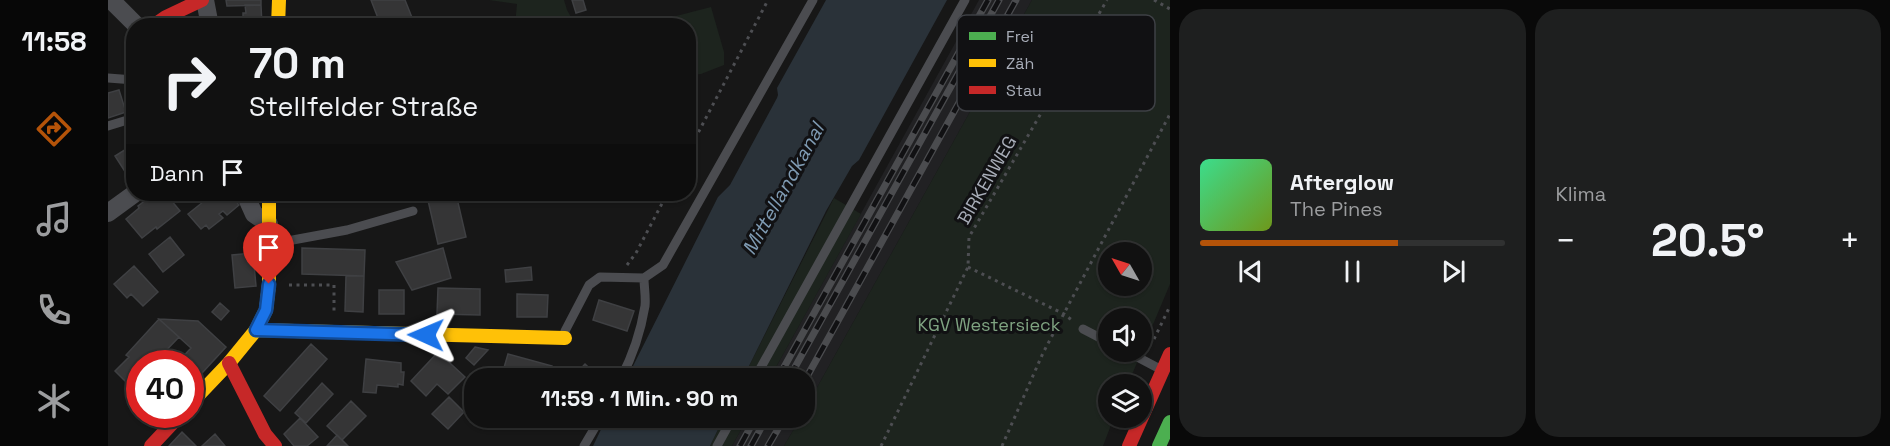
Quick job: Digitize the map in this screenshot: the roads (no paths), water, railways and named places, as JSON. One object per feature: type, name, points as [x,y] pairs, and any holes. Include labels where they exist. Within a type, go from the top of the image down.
[{"type":"street","points":[[111,0],[129,18]]},
{"type":"street","points":[[278,18],[279,0]]},
{"type":"street","points":[[165,18],[195,2],[205,18]]},
{"type":"street","points":[[108,213],[126,200]]},
{"type":"street","points":[[248,201],[254,214],[269,224]]},
{"type":"street","points":[[204,389],[256,330],[266,310],[269,284],[269,201]]},
{"type":"street","points":[[256,330],[565,338]]},
{"type":"street","points":[[1129,446],[1170,354]]},
{"type":"street","points":[[229,363],[265,434],[275,446]]},
{"type":"street","points":[[1159,446],[1170,422]]},
{"type":"street","points":[[151,446],[168,428]]},
{"type":"lane","points":[[565,338],[565,331],[589,285],[600,277],[644,278],[663,265],[813,0]]},
{"type":"lane","points":[[761,368],[965,0]]},
{"type":"lane","points":[[108,78],[126,79]]},
{"type":"lane","points":[[108,126],[126,120]]},
{"type":"lane","points":[[269,244],[347,230],[413,211]]},
{"type":"lane","points":[[625,368],[645,304],[644,278]]},
{"type":"lane","points":[[1083,329],[1098,337]]},
{"type":"lane","points":[[1148,362],[1162,370]]},
{"type":"lane","points":[[584,446],[595,428]]},
{"type":"lane","points":[[717,446],[727,428]]},
{"type":"water","name":"Mittellandkanal","points":[[826,0],[947,0],[859,160],[852,166],[826,211],[748,368],[632,368],[718,197],[730,185],[777,98],[777,88]]},
{"type":"water","points":[[602,428],[719,428],[710,446],[593,446]]},
{"type":"railway","points":[[980,15],[988,0]]},
{"type":"railway","points":[[991,15],[999,0]]},
{"type":"railway","points":[[1008,15],[1016,0]]},
{"type":"railway","points":[[784,368],[957,56]]},
{"type":"railway","points":[[795,368],[957,76]]},
{"type":"railway","points":[[812,368],[957,106]]},
{"type":"railway","points":[[740,446],[750,428]]},
{"type":"railway","points":[[751,446],[761,428]]},
{"type":"railway","points":[[768,446],[779,428]]},
{"type":"park label","name":"KGV Westersieck","points":[[989,325]]}]
